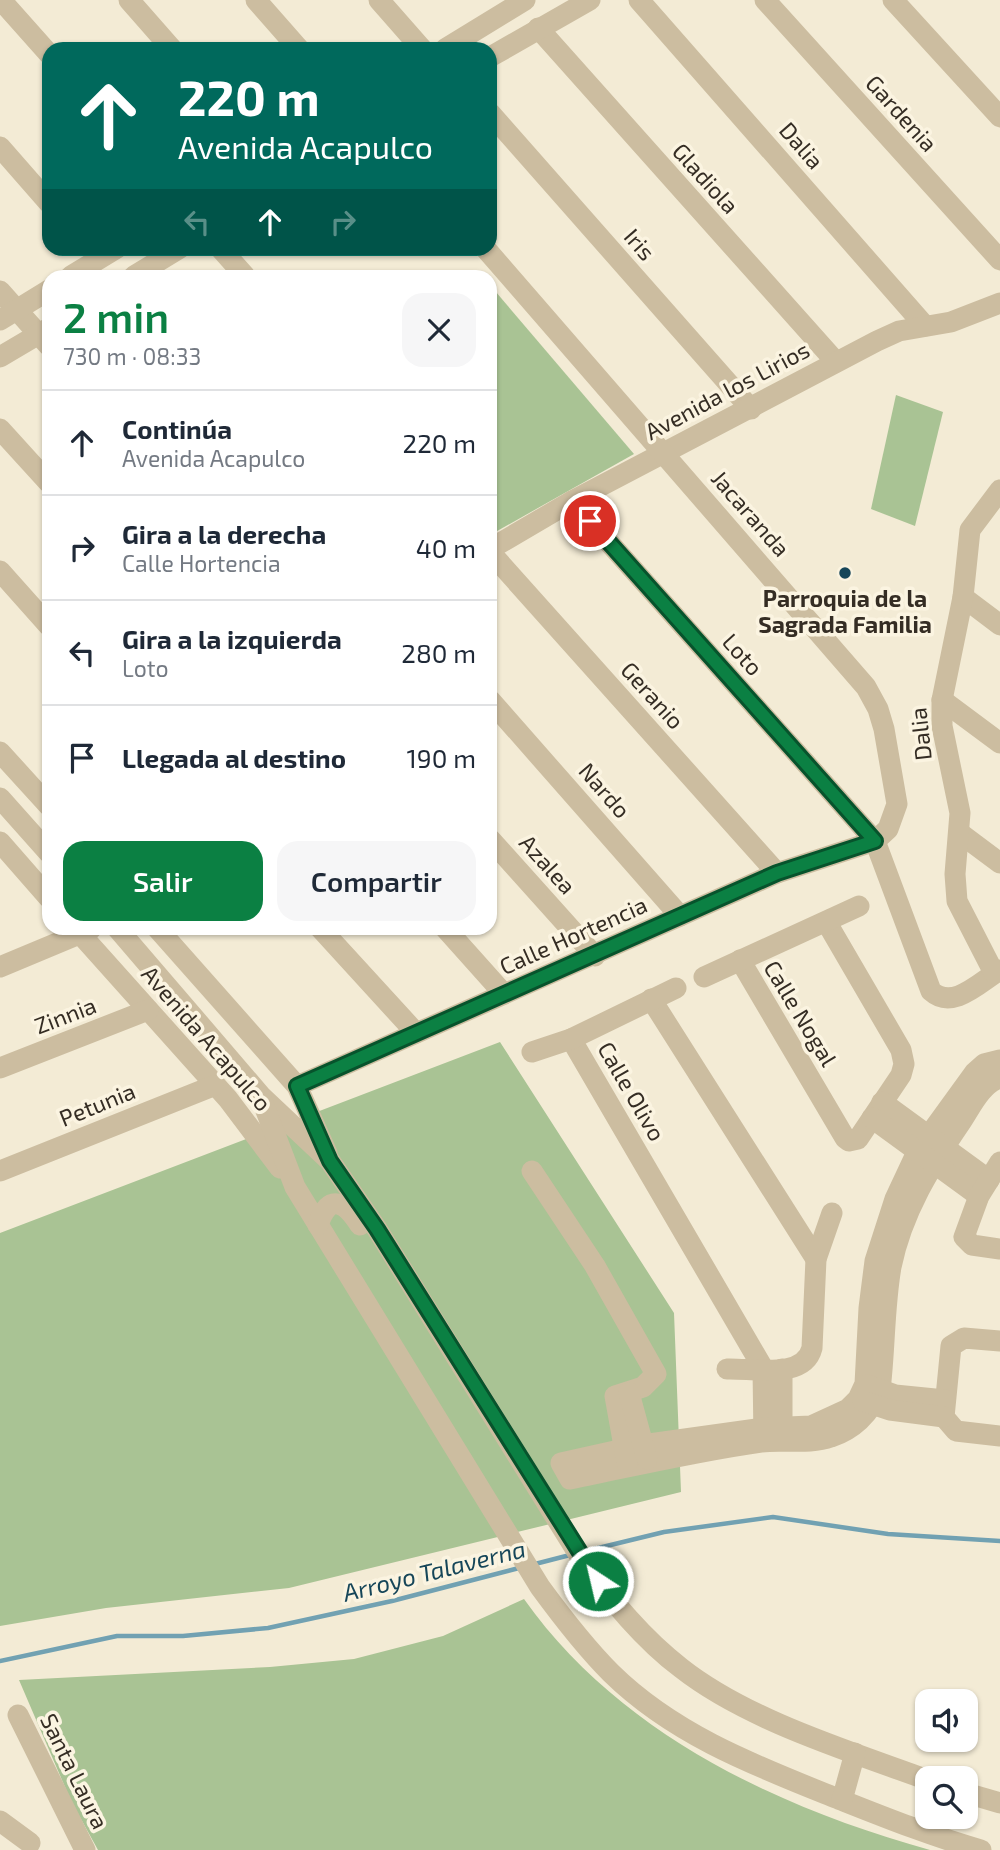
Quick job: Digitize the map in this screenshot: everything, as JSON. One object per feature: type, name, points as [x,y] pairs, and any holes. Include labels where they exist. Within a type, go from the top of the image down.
[{"type":"street","points":[[1,0],[42,46]]},
{"type":"street","points":[[129,0],[166,42]]},
{"type":"street","points":[[256,0],[293,42]]},
{"type":"street","points":[[379,0],[416,42]]},
{"type":"street","points":[[497,53],[590,0]]},
{"type":"street","name":"Dalia","points":[[639,0],[925,326]]},
{"type":"street","name":"Gardenia","points":[[765,0],[1000,260]]},
{"type":"street","points":[[893,0],[1000,117]]},
{"type":"street","points":[[455,42],[513,3]]},
{"type":"street","name":"Gladiola","points":[[538,29],[836,362]]},
{"type":"street","name":"Iris","points":[[497,121],[751,409]]},
{"type":"street","points":[[0,147],[42,195]]},
{"type":"street","points":[[79,270],[97,256]]},
{"type":"street","points":[[144,270],[167,256]]},
{"type":"street","points":[[227,256],[240,270]]},
{"type":"street","name":"Jacaranda","points":[[492,256],[840,656],[874,699],[884,729],[897,804],[888,829],[875,841]]},
{"type":"street","points":[[0,291],[8,315],[42,335]]},
{"type":"street","points":[[8,315],[42,294]]},
{"type":"street","name":"Avenida los Lirios","points":[[497,547],[572,501],[899,331],[951,322],[1000,303]]},
{"type":"street","points":[[0,357],[42,339]]},
{"type":"street","points":[[0,429],[42,475]]},
{"type":"street","name":"Dalia","points":[[997,972],[957,901],[955,874],[961,834],[960,813],[942,726],[942,699],[962,597],[970,530],[998,500]]},
{"type":"street","name":"Loto","points":[[572,501],[875,841]]},
{"type":"street","name":"Geranio","points":[[497,559],[777,873]]},
{"type":"street","points":[[0,571],[42,618]]},
{"type":"street","points":[[962,597],[1000,625]]},
{"type":"street","points":[[942,699],[1000,743]]},
{"type":"street","name":"Nardo","points":[[497,708],[680,916]]},
{"type":"street","points":[[0,752],[42,800]]},
{"type":"street","points":[[0,798],[42,845]]},
{"type":"street","points":[[24,825],[42,813]]},
{"type":"street","points":[[961,834],[1000,863]]},
{"type":"street","points":[[875,841],[931,991],[939,998],[956,998],[997,972]]},
{"type":"street","name":"Calle Hortencia","points":[[297,1086],[596,956],[777,873],[875,841]]},
{"type":"street","points":[[0,842],[42,890]]},
{"type":"street","name":"Azalea","points":[[497,847],[596,956]]},
{"type":"street","points":[[827,922],[859,906]]},
{"type":"street","name":"Calle Nogal","points":[[827,922],[903,1058],[901,1075],[858,1139],[845,1138],[740,960],[827,922]]},
{"type":"street","points":[[0,967],[72,935]]},
{"type":"street","name":"Avenida Acapulco","points":[[87,935],[213,1086],[228,1099],[295,1187]]},
{"type":"street","name":"Avenida Acapulco","points":[[123,935],[262,1097]]},
{"type":"street","name":"Avenida Acapulco","points":[[162,935],[297,1086],[330,1161]]},
{"type":"street","points":[[326,935],[416,1033]]},
{"type":"street","points":[[451,935],[505,994]]},
{"type":"street","points":[[704,977],[740,960]]},
{"type":"street","name":"Calle Olivo","points":[[676,988],[571,1039],[772,1369]]},
{"type":"street","points":[[651,999],[816,1259]]},
{"type":"street","name":"Zinnia","points":[[0,1068],[148,1010]]},
{"type":"street","points":[[532,1052],[571,1039]]},
{"type":"street","points":[[931,1149],[975,1072],[984,1064],[1000,1060]]},
{"type":"street","points":[[869,1395],[869,1308],[875,1261],[895,1199],[931,1149],[985,1088],[1000,1078]]},
{"type":"street","name":"Petunia","points":[[0,1171],[213,1086]]},
{"type":"street","points":[[262,1097],[330,1161],[402,1269],[584,1563],[611,1600],[681,1668],[751,1711],[915,1775]]},
{"type":"street","points":[[262,1097],[295,1187],[318,1225],[540,1587],[612,1674],[654,1709],[738,1759],[944,1840],[981,1850]]},
{"type":"street","points":[[877,1110],[931,1149],[989,1179],[964,1237],[972,1245],[1000,1249]]},
{"type":"street","points":[[533,1171],[595,1266],[656,1374],[643,1387],[629,1393],[635,1456],[773,1435],[811,1426],[827,1420],[869,1395],[909,1397],[944,1408]]},
{"type":"street","points":[[318,1225],[325,1209],[331,1204],[340,1204],[350,1210],[374,1248],[402,1269]]},
{"type":"street","points":[[727,1369],[797,1367],[810,1356],[816,1259],[832,1213]]},
{"type":"street","points":[[1000,1341],[964,1338],[955,1342],[948,1352],[944,1408],[956,1431],[1000,1436]]},
{"type":"street","points":[[772,1369],[773,1435]]},
{"type":"street","name":"Santa Laura","points":[[18,1715],[85,1850]]},
{"type":"street","points":[[842,1800],[855,1753]]},
{"type":"street","points":[[978,1797],[1000,1803]]},
{"type":"street","points":[[0,1821],[30,1843]]},
{"type":"green space","points":[[497,293],[634,454],[497,531]]},
{"type":"green space","points":[[896,395],[943,412],[915,526],[871,509]]},
{"type":"green space","points":[[500,1042],[674,1313],[681,1492],[289,1588],[106,1608],[0,1626],[0,1233]]},
{"type":"green space","points":[[524,1599],[562,1646],[605,1688],[653,1726],[704,1758],[758,1787],[814,1811],[930,1850],[98,1850],[71,1801],[19,1680],[270,1667],[354,1659],[443,1636]]},
{"type":"waterway","name":"Arroyo Talaverna","points":[[586,1551],[664,1532],[773,1517],[888,1534],[1000,1541]]},
{"type":"waterway","name":"Arroyo Talaverna","points":[[535,1564],[570,1555]]},
{"type":"waterway","name":"Arroyo Talaverna","points":[[0,1661],[117,1636],[183,1636],[268,1628],[392,1601],[519,1568]]},
{"type":"place","name":"Parroquia de la Sagrada Familia","points":[[845,573]]},
{"type":"route","points":[[590,521],[875,841],[777,873],[596,956],[297,1086],[330,1161],[377,1229],[584,1563],[598,1581]]}]
